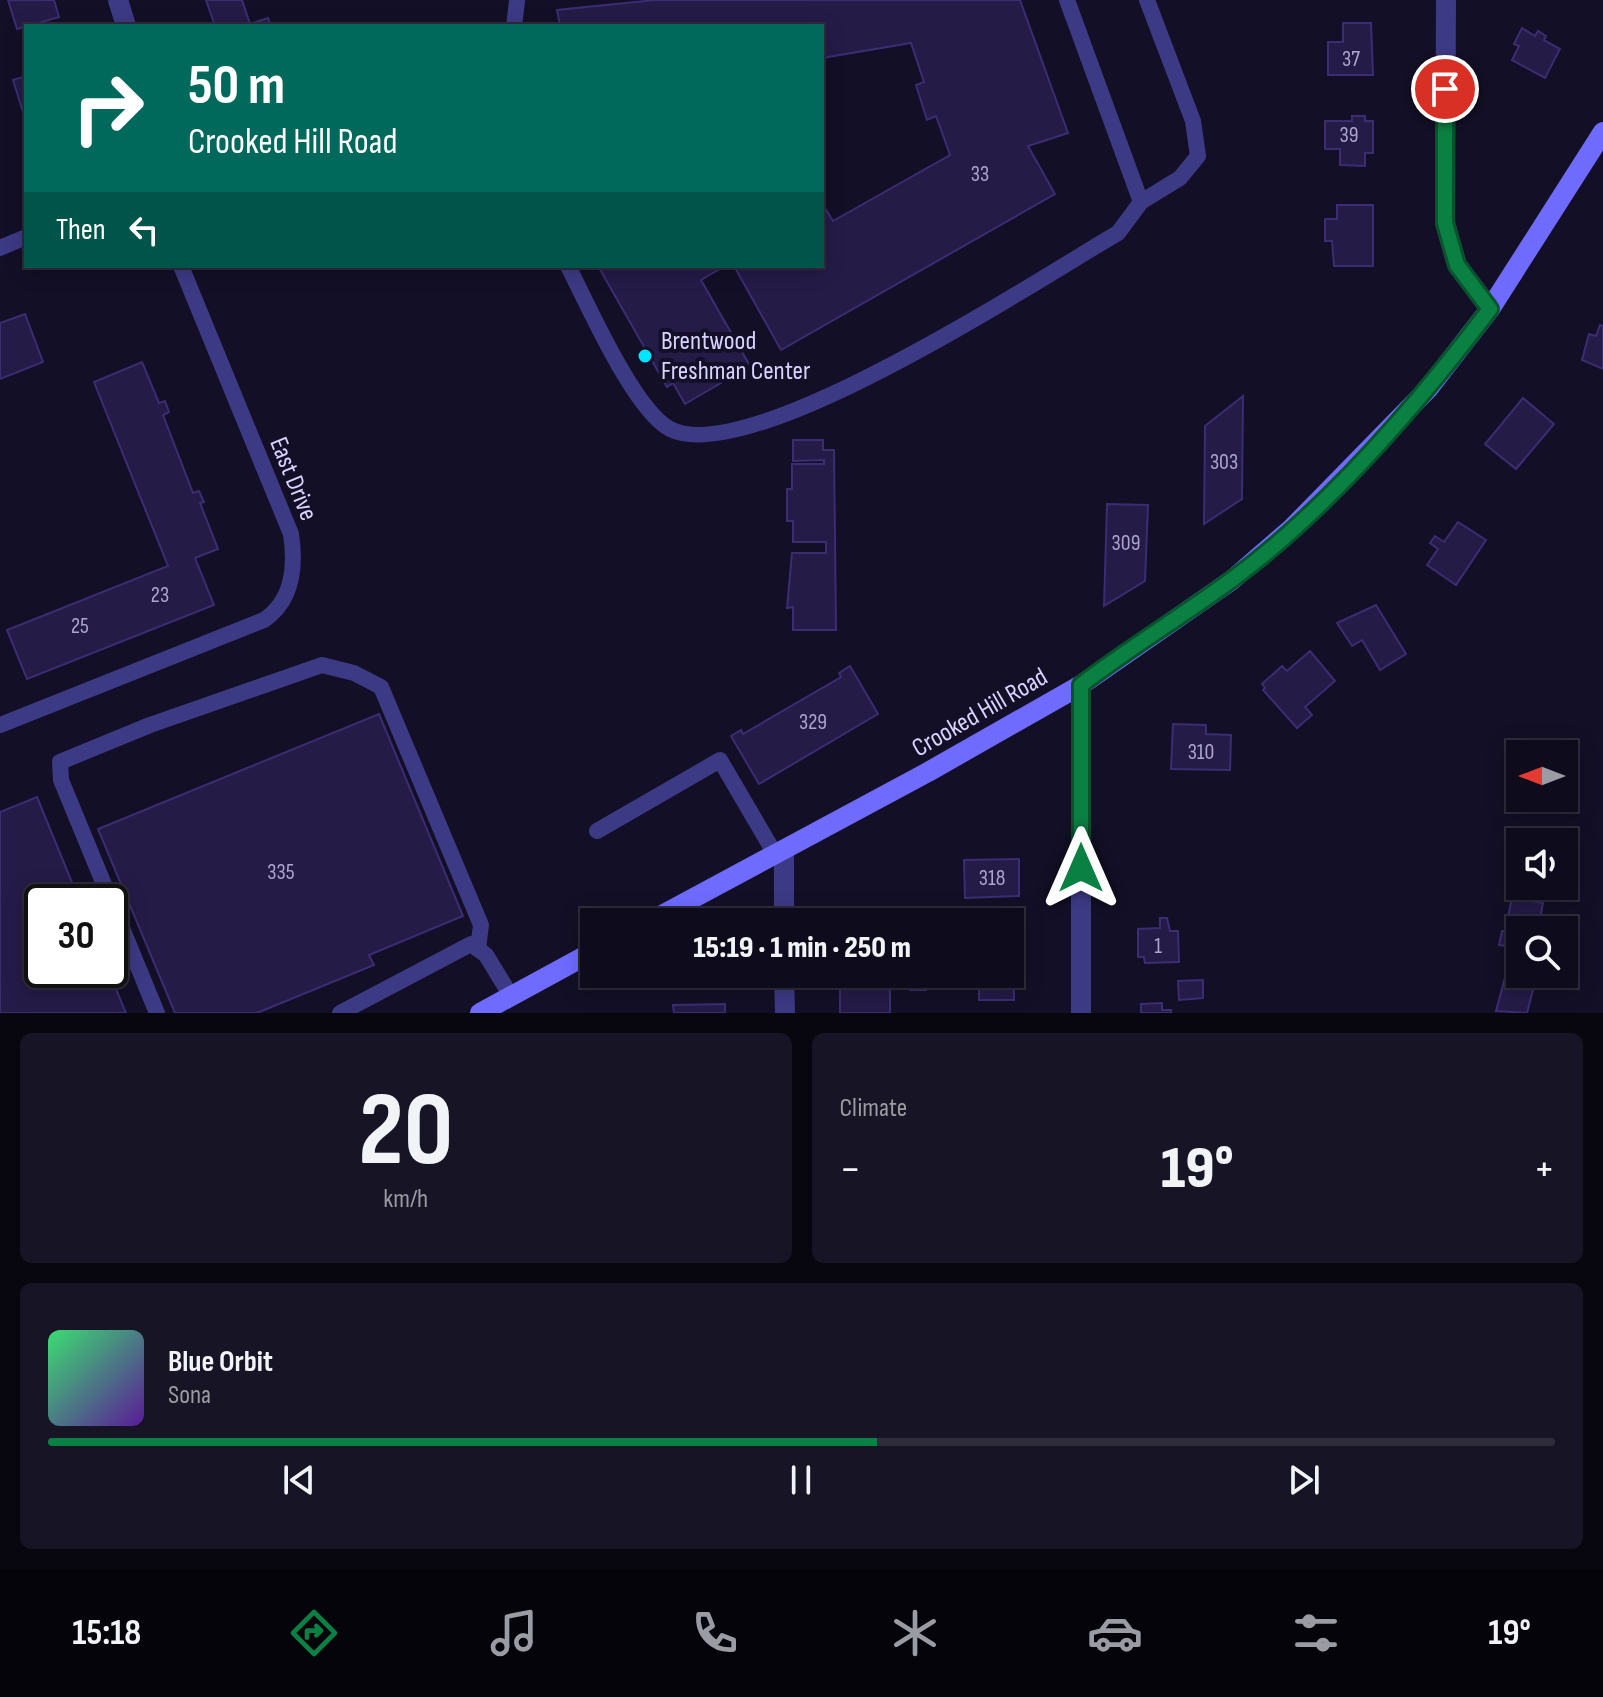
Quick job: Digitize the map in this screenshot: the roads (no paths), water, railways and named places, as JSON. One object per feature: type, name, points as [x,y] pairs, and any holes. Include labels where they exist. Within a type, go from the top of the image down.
[{"type":"main road","name":"Crooked Hill Road","points":[[675,908],[1081,685],[1232,580],[1292,528],[1428,389],[1490,309],[1603,132]]},
{"type":"main road","points":[[480,1013],[580,959]]},
{"type":"street","points":[[118,0],[125,24]]},
{"type":"street","points":[[1446,0],[1445,223],[1457,265],[1490,309]]},
{"type":"street","points":[[1081,685],[1081,1013]]},
{"type":"street","points":[[780,852],[783,908]]},
{"type":"street","points":[[784,988],[785,1013]]},
{"type":"lane","points":[[514,24],[517,0]]},
{"type":"lane","points":[[1067,0],[1141,202]]},
{"type":"lane","points":[[569,268],[598,326],[656,420],[673,431],[720,434],[767,422],[854,385],[1118,233],[1141,202],[1180,178],[1198,156],[1193,121],[1147,0]]},
{"type":"lane","points":[[0,248],[24,238]]},
{"type":"lane","name":"East Drive","points":[[0,725],[264,620],[276,611],[288,590],[294,555],[291,534],[182,268]]},
{"type":"lane","points":[[157,1013],[61,780],[60,762],[150,725],[322,665],[354,673],[381,687],[481,925],[478,949]]},
{"type":"lane","points":[[597,831],[720,760],[780,852]]},
{"type":"lane","points":[[340,1013],[471,944],[486,955],[511,996]]},
{"type":"place","name":"Brentwood Freshman Center","points":[[645,356]]}]
